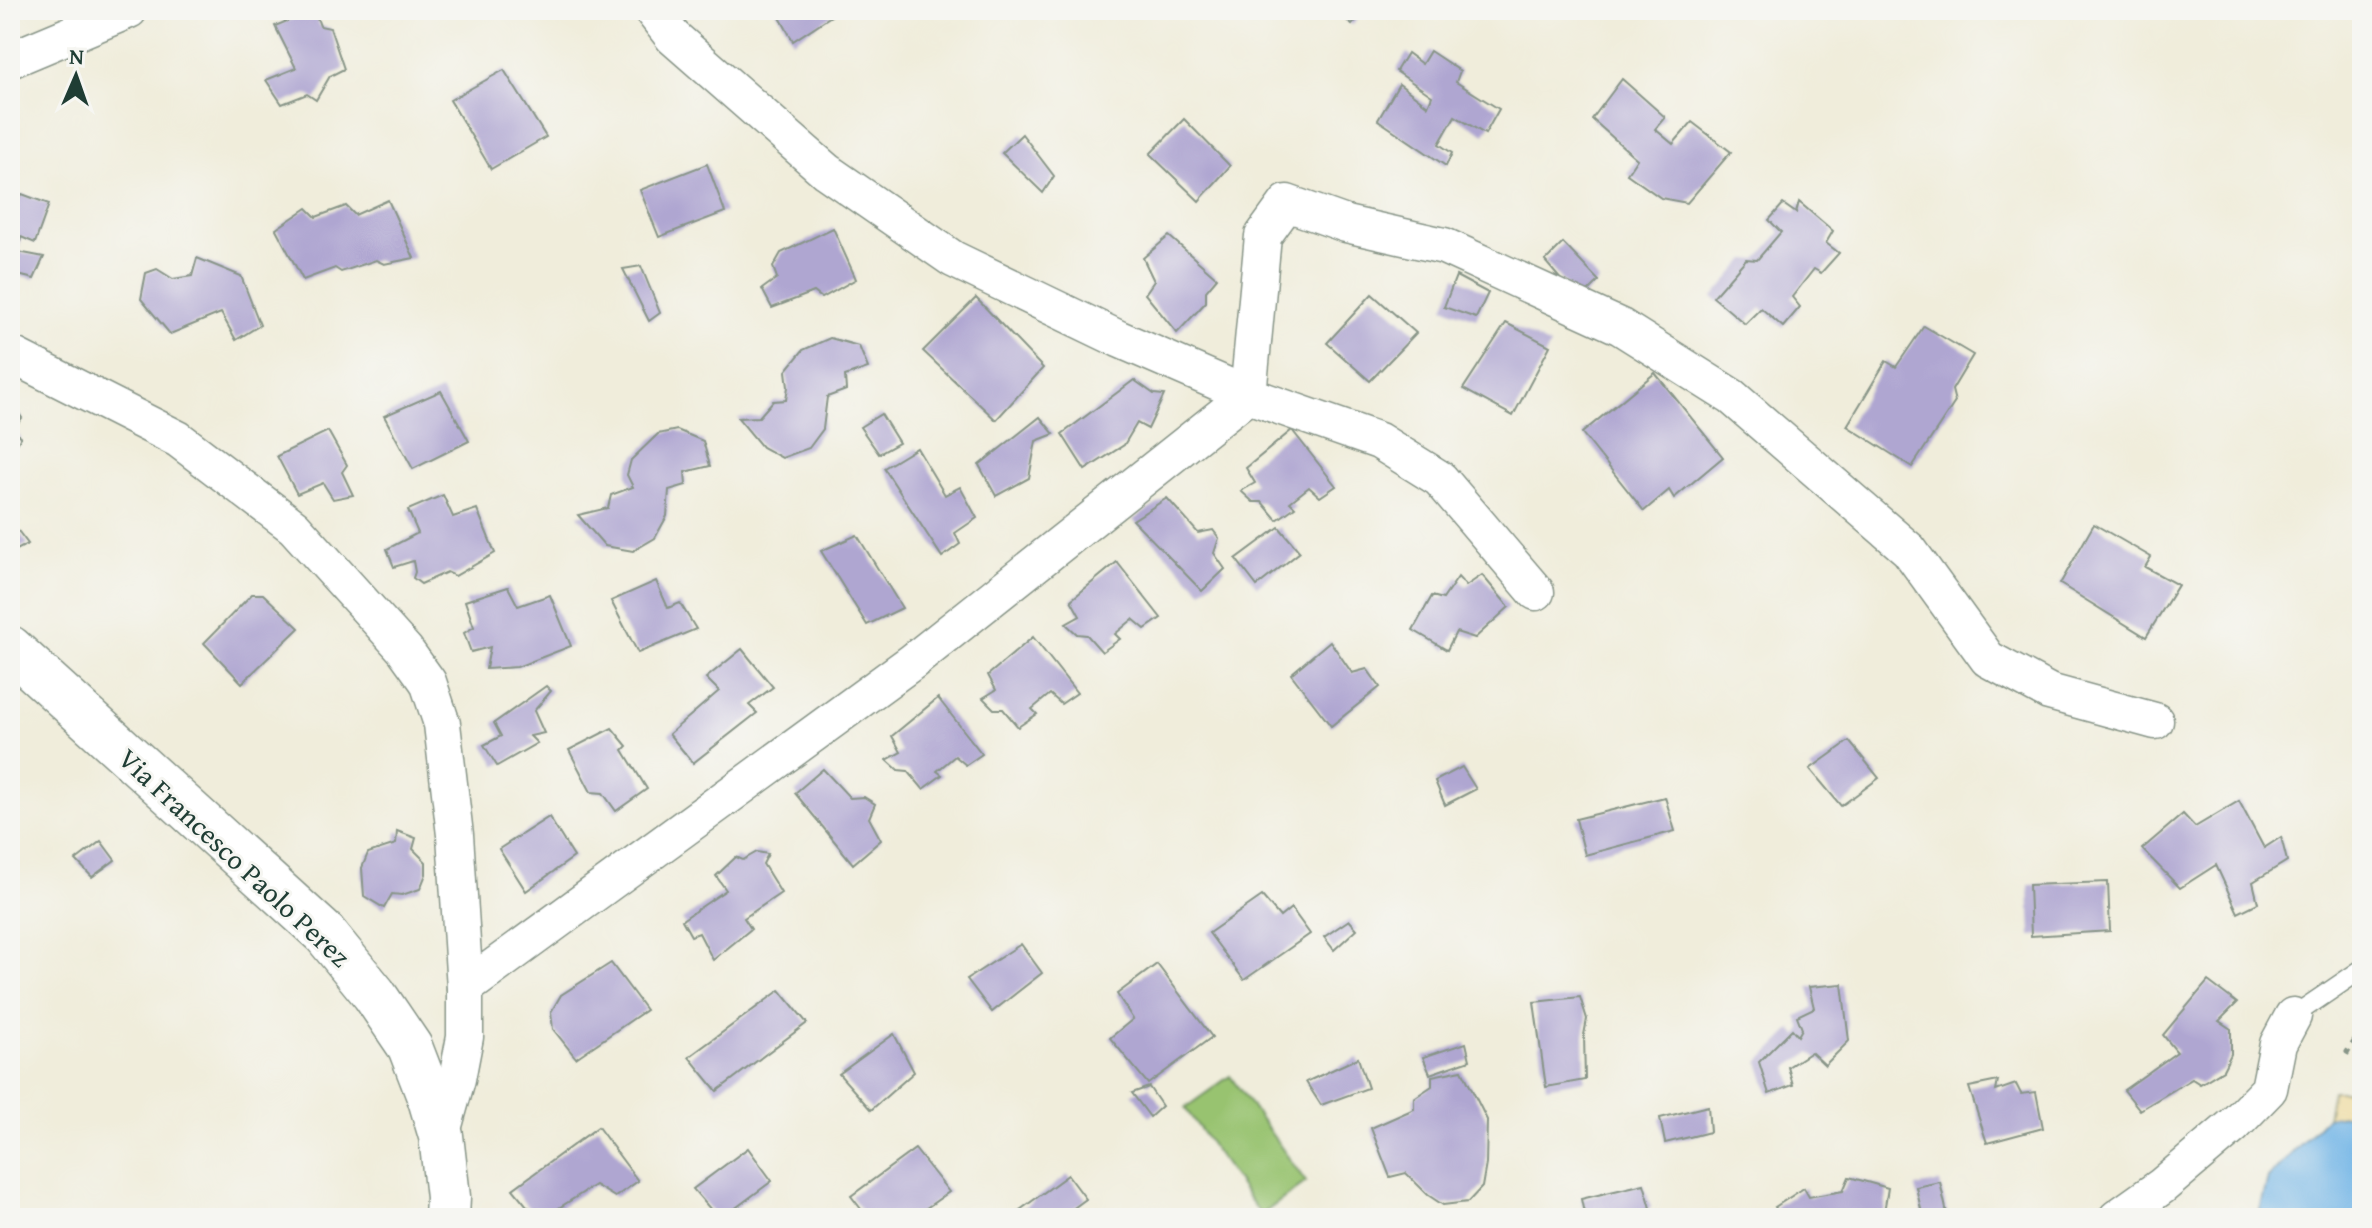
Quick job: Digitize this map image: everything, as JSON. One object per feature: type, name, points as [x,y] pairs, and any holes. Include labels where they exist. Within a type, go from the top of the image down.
[{"type":"street","points":[[10,60],[129,10]]},
{"type":"street","points":[[652,10],[673,37],[826,171],[953,259],[1119,339],[1248,395],[1379,441],[1440,479],[1536,592]]},
{"type":"street","points":[[465,988],[912,662],[1248,395],[1263,236],[1287,203],[1346,224],[1444,246],[1621,327],[1732,397],[1909,550],[1988,659],[2049,692],[2155,721]]},
{"type":"street","points":[[10,354],[178,439],[294,527],[405,650],[428,682],[442,724],[455,835],[465,988],[465,1037],[441,1136]]},
{"type":"street","name":"Via Francesco Paolo Perez","points":[[10,648],[325,934],[374,994],[410,1047],[441,1136],[448,1197],[447,1218]]},
{"type":"street","points":[[2117,1218],[2162,1186],[2234,1125],[2269,1089],[2278,1044],[2293,1016]]},
{"type":"lane","points":[[2293,1016],[2362,969]]},
{"type":"path","points":[[2362,1030],[2347,1052],[2362,1060]]},
{"type":"green space","points":[[1230,1076],[1306,1182],[1261,1215],[1185,1108]]},
{"type":"sand","points":[[2332,1091],[2362,1091],[2362,1113],[2327,1117]]},
{"type":"water","points":[[2362,1113],[2362,1218],[2251,1218],[2259,1214],[2268,1178],[2327,1117]]},
{"type":"building","points":[[314,10],[320,26],[330,28],[344,69],[330,76],[316,100],[307,94],[282,104],[266,80],[296,68],[275,26]]},
{"type":"building","points":[[776,10],[840,10],[793,41]]},
{"type":"building","points":[[1336,10],[1365,10],[1352,25]]},
{"type":"building","points":[[1430,51],[1460,71],[1456,82],[1499,109],[1485,134],[1455,116],[1439,144],[1452,153],[1446,166],[1378,120],[1399,84],[1428,106],[1432,96],[1396,71],[1407,53],[1422,64]]},
{"type":"building","points":[[504,70],[546,137],[491,169],[450,100]]},
{"type":"building","points":[[1622,79],[1665,117],[1655,129],[1673,144],[1692,122],[1731,152],[1687,203],[1661,198],[1627,174],[1637,159],[1592,119]]},
{"type":"building","points":[[1184,119],[1230,166],[1199,201],[1150,154]]},
{"type":"building","points":[[1022,134],[1054,176],[1043,193],[1002,153]]},
{"type":"building","points":[[707,164],[725,212],[659,237],[640,190]]},
{"type":"building","points":[[22,194],[49,204],[35,243],[21,237],[18,252],[44,257],[34,279],[10,273],[10,208]]},
{"type":"building","points":[[388,200],[414,258],[384,264],[376,260],[341,272],[335,268],[303,280],[276,229],[307,208],[316,217],[346,206],[355,215]]},
{"type":"building","points":[[1799,202],[1833,231],[1826,243],[1839,253],[1821,273],[1814,269],[1792,297],[1800,307],[1783,327],[1761,308],[1745,324],[1713,297],[1746,259],[1757,260],[1781,232],[1769,220],[1783,204],[1796,213]]},
{"type":"building","points":[[833,228],[856,279],[822,298],[814,292],[772,308],[762,289],[777,278],[773,267],[781,253]]},
{"type":"building","points":[[1169,236],[1217,278],[1206,291],[1206,302],[1177,333],[1145,294],[1154,281],[1143,258]]},
{"type":"building","points":[[1563,243],[1599,281],[1579,301],[1545,261]]},
{"type":"building","points":[[197,258],[241,276],[260,325],[236,340],[221,313],[170,334],[141,299],[146,273],[157,269],[173,279],[192,276]]},
{"type":"building","points":[[641,266],[660,313],[649,321],[623,269]]},
{"type":"building","points":[[1456,276],[1488,293],[1476,318],[1444,307]]},
{"type":"building","points":[[1372,294],[1416,333],[1370,381],[1327,343]]},
{"type":"building","points":[[976,298],[1043,368],[996,420],[923,351]]},
{"type":"building","points":[[1506,323],[1550,346],[1513,416],[1463,389]]},
{"type":"building","points":[[1924,326],[1973,355],[1952,390],[1955,402],[1912,467],[1847,426],[1886,361],[1896,367]]},
{"type":"building","points":[[830,338],[859,346],[868,368],[845,376],[846,390],[827,397],[823,429],[809,448],[782,458],[762,447],[738,418],[759,417],[773,401],[786,400],[786,371],[803,350]]},
{"type":"building","points":[[1655,373],[1723,457],[1674,498],[1669,490],[1644,511],[1582,433]]},
{"type":"building","points":[[1134,380],[1154,394],[1164,395],[1148,429],[1137,423],[1124,445],[1085,470],[1062,434]]},
{"type":"building","points":[[441,391],[469,441],[413,469],[384,416]]},
{"type":"building","points":[[12,404],[22,418],[12,430],[21,437],[16,446],[10,445]]},
{"type":"building","points":[[881,414],[899,443],[879,454],[860,427]]},
{"type":"building","points":[[1040,417],[1054,434],[1036,441],[1029,478],[996,496],[979,465]]},
{"type":"building","points":[[677,430],[703,441],[710,466],[685,472],[686,485],[669,490],[667,516],[655,538],[633,551],[605,546],[578,515],[608,508],[611,495],[633,487],[627,475],[631,460],[658,434]]},
{"type":"building","points":[[1292,430],[1336,486],[1320,497],[1309,487],[1290,502],[1295,507],[1277,520],[1262,502],[1253,502],[1241,491],[1255,483],[1246,468]]},
{"type":"building","points":[[328,431],[347,465],[342,472],[353,495],[333,499],[323,483],[297,494],[277,456]]},
{"type":"building","points":[[917,448],[945,495],[960,487],[977,518],[955,533],[960,544],[942,557],[884,468]]},
{"type":"building","points":[[443,495],[453,517],[477,509],[495,553],[455,576],[447,572],[421,584],[413,578],[413,561],[394,567],[387,549],[418,533],[408,510]]},
{"type":"building","points":[[1167,498],[1198,533],[1213,530],[1219,538],[1214,553],[1225,569],[1202,591],[1133,520]]},
{"type":"building","points":[[2094,524],[2151,557],[2145,567],[2178,585],[2146,637],[2060,584]]},
{"type":"building","points":[[1279,527],[1300,552],[1257,586],[1236,559]]},
{"type":"building","points":[[16,528],[28,544],[13,552],[10,532]]},
{"type":"building","points":[[857,535],[902,608],[867,625],[821,551]]},
{"type":"building","points":[[1117,562],[1161,618],[1145,629],[1133,619],[1115,634],[1120,639],[1102,652],[1087,635],[1077,634],[1066,624],[1080,616],[1071,600]]},
{"type":"building","points":[[1482,575],[1509,607],[1475,638],[1456,632],[1447,650],[1413,630],[1432,596],[1443,599],[1458,577],[1466,586]]},
{"type":"building","points":[[656,581],[668,608],[680,603],[696,629],[638,653],[611,601]]},
{"type":"building","points":[[508,587],[518,606],[550,595],[571,646],[517,667],[486,669],[490,647],[471,652],[464,633],[474,627],[465,601]]},
{"type":"building","points":[[252,594],[263,594],[299,628],[242,683],[204,643]]},
{"type":"building","points":[[1033,637],[1077,693],[1061,704],[1050,694],[1032,709],[1037,714],[1018,727],[1003,709],[994,709],[983,698],[996,690],[988,675]]},
{"type":"building","points":[[1330,641],[1352,673],[1367,669],[1380,687],[1331,726],[1291,674]]},
{"type":"building","points":[[742,649],[773,687],[749,705],[757,713],[693,763],[669,734],[719,691],[706,678]]},
{"type":"building","points":[[546,686],[551,691],[534,711],[544,733],[530,736],[537,743],[497,766],[484,745],[501,736],[494,723]]},
{"type":"building","points":[[938,698],[982,754],[966,765],[955,756],[937,771],[942,775],[923,789],[908,771],[898,770],[887,760],[901,752],[892,736]]},
{"type":"building","points":[[612,728],[627,746],[623,750],[647,789],[616,811],[603,793],[591,792],[569,750]]},
{"type":"building","points":[[1849,741],[1879,778],[1841,806],[1810,769]]},
{"type":"building","points":[[1462,767],[1476,789],[1445,805],[1435,781]]},
{"type":"building","points":[[823,769],[850,798],[864,797],[875,804],[869,818],[881,840],[853,864],[795,793]]},
{"type":"building","points":[[1665,797],[1675,831],[1585,855],[1576,819]]},
{"type":"building","points":[[2239,801],[2264,848],[2281,837],[2287,861],[2253,882],[2258,903],[2238,913],[2216,865],[2180,888],[2142,849],[2183,814],[2195,827]]},
{"type":"building","points":[[549,817],[574,857],[526,891],[499,849]]},
{"type":"building","points":[[397,831],[416,838],[413,849],[426,862],[426,874],[420,889],[402,895],[392,894],[384,908],[364,896],[362,868],[368,853],[396,844]]},
{"type":"building","points":[[101,841],[115,860],[92,877],[76,860]]},
{"type":"building","points":[[757,852],[768,854],[763,864],[781,893],[744,918],[751,929],[713,960],[699,933],[691,936],[682,920],[726,890],[716,876],[736,857],[743,860]]},
{"type":"building","points":[[2108,882],[2110,931],[2031,936],[2029,885]]},
{"type":"building","points":[[1262,896],[1280,917],[1291,908],[1310,934],[1244,980],[1209,933]]},
{"type":"building","points":[[1349,920],[1357,929],[1334,950],[1324,937]]},
{"type":"building","points":[[1021,944],[1042,973],[992,1012],[967,979]]},
{"type":"building","points":[[611,963],[646,1010],[576,1058],[553,1029],[551,1012],[561,995]]},
{"type":"building","points":[[1157,964],[1212,1037],[1148,1084],[1110,1038],[1133,1019],[1117,994]]},
{"type":"building","points":[[2208,981],[2237,1003],[2219,1021],[2231,1029],[2231,1054],[2223,1070],[2200,1084],[2192,1079],[2140,1110],[2124,1090],[2177,1052],[2163,1035]]},
{"type":"building","points":[[1842,984],[1849,1041],[1825,1065],[1811,1052],[1788,1067],[1793,1085],[1769,1094],[1759,1062],[1792,1029],[1798,1036],[1802,1029],[1797,1016],[1814,1008],[1809,987]]},
{"type":"building","points":[[780,990],[807,1023],[717,1091],[689,1057]]},
{"type":"building","points":[[1580,997],[1587,1019],[1584,1035],[1585,1080],[1546,1087],[1534,1002]]},
{"type":"building","points":[[894,1034],[914,1072],[871,1110],[839,1074]]},
{"type":"building","points":[[1466,1043],[1470,1060],[1430,1074],[1423,1057]]},
{"type":"building","points":[[1358,1058],[1368,1088],[1321,1105],[1306,1082]]},
{"type":"building","points":[[1462,1070],[1487,1120],[1486,1164],[1482,1187],[1468,1202],[1443,1205],[1406,1173],[1390,1177],[1371,1128],[1414,1109],[1414,1098],[1432,1086],[1432,1076]]},
{"type":"building","points":[[1998,1081],[1996,1091],[2016,1084],[2021,1094],[2036,1092],[2043,1128],[1987,1143],[1969,1087]]},
{"type":"building","points":[[1149,1087],[1162,1106],[1150,1117],[1132,1093]]},
{"type":"building","points":[[1708,1106],[1710,1132],[1665,1143],[1660,1118]]},
{"type":"building","points":[[598,1127],[638,1181],[615,1197],[595,1185],[543,1218],[527,1206],[513,1189]]},
{"type":"building","points":[[748,1148],[772,1181],[718,1218],[693,1189]]},
{"type":"building","points":[[915,1149],[949,1192],[912,1218],[848,1218],[861,1209],[851,1196]]},
{"type":"building","points":[[1068,1175],[1086,1199],[1060,1218],[1009,1218]]},
{"type":"building","points":[[1849,1177],[1888,1188],[1883,1218],[1783,1218],[1775,1207],[1804,1188],[1809,1197],[1843,1191]]},
{"type":"building","points":[[1940,1182],[1948,1218],[1923,1218],[1916,1187]]},
{"type":"building","points":[[1644,1184],[1651,1208],[1640,1212],[1641,1218],[1585,1218],[1581,1199]]}]
